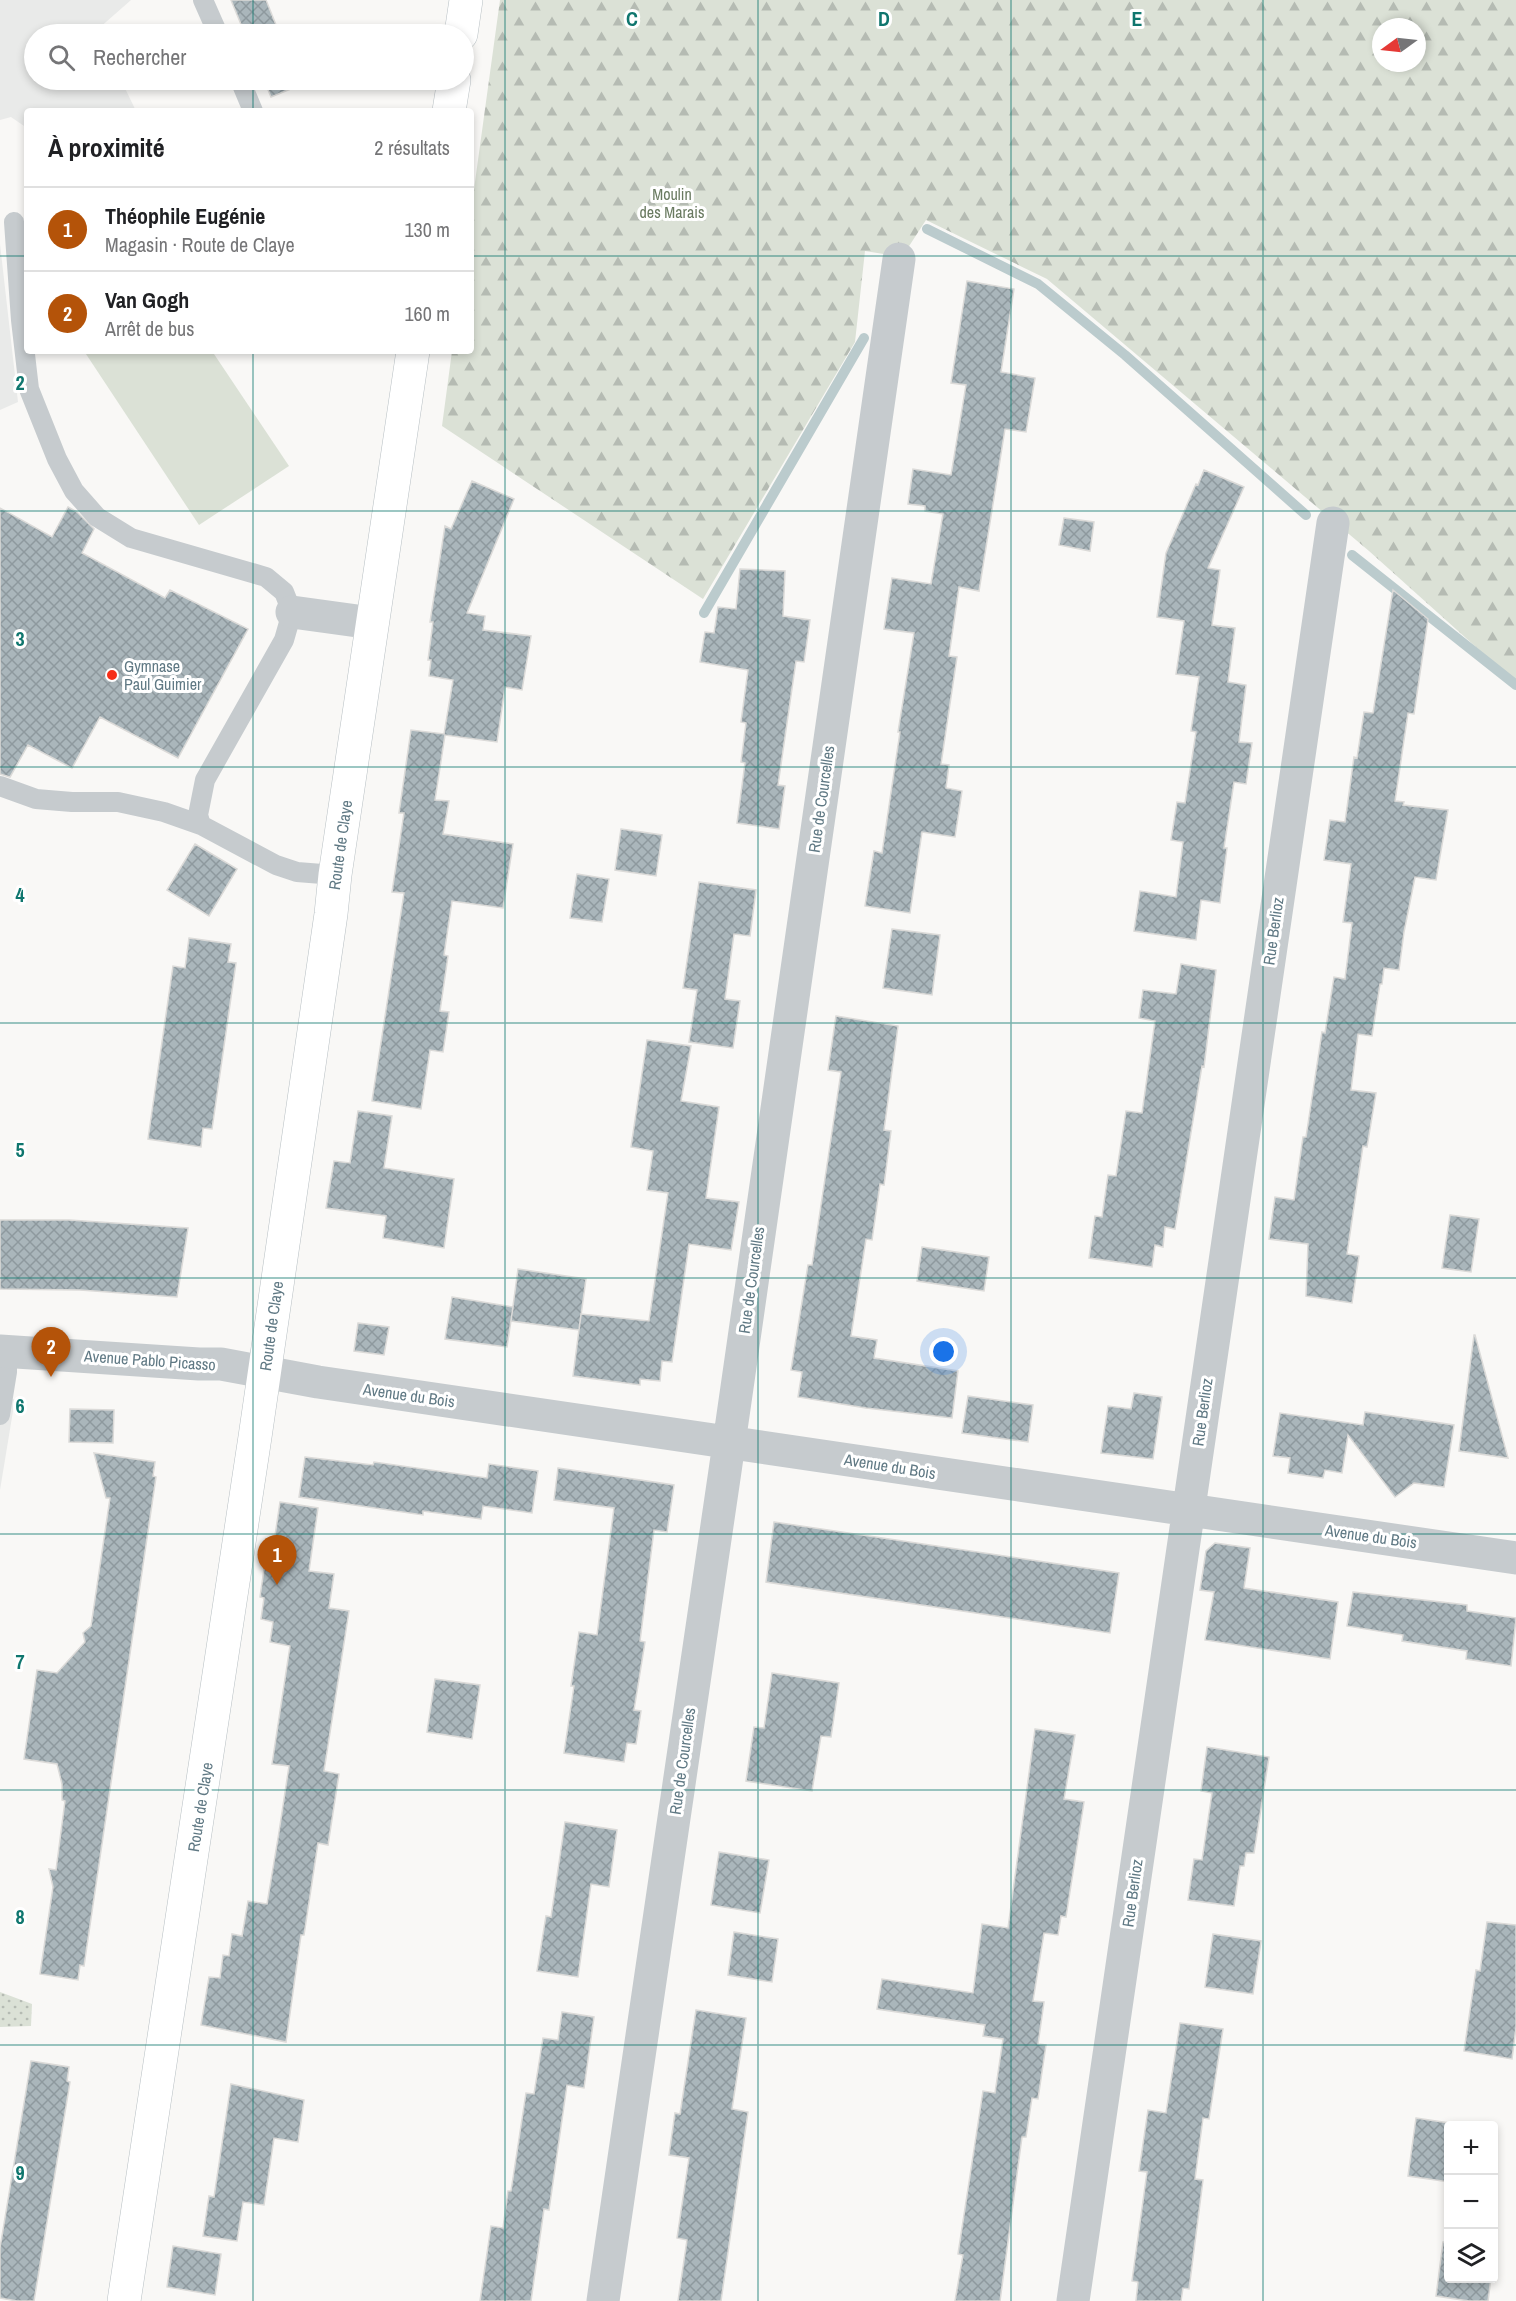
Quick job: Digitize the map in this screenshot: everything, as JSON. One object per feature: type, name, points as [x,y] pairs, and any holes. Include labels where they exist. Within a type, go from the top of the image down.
[{"type":"main road","points":[[462,24],[466,0]]},
{"type":"main road","points":[[449,108],[452,90]]},
{"type":"main road","name":"Route de Claye","points":[[124,2301],[264,1372],[412,354]]},
{"type":"street","name":"Rue de Courcelles","points":[[603,2301],[729,1442],[898,259]]},
{"type":"street","name":"Rue Berlioz","points":[[1073,2301],[1333,523]]},
{"type":"street","points":[[292,612],[372,623]]},
{"type":"street","name":"Avenue Pablo Picasso","points":[[3,1350],[220,1364],[264,1372]]},
{"type":"street","name":"Avenue du Bois","points":[[264,1372],[1187,1511],[1516,1558]]},
{"type":"lane","points":[[203,0],[214,24]]},
{"type":"lane","points":[[244,90],[252,108]]},
{"type":"lane","points":[[14,222],[24,318]]},
{"type":"lane","points":[[27,354],[29,389],[66,475],[74,491],[97,517],[130,538],[266,577],[284,592],[292,612],[284,640],[206,780],[198,814],[201,825]]},
{"type":"lane","points":[[0,786],[36,799],[118,802],[164,812],[201,825],[276,865],[297,872],[335,875]]},
{"type":"lane","points":[[0,1415],[7,1372],[3,1350]]},
{"type":"shaded area","points":[[0,0],[131,0],[104,24],[24,24],[24,90],[126,90],[135,108],[24,108],[24,126],[11,117],[0,120]]},
{"type":"shaded area","points":[[0,244],[18,402],[0,410]]},
{"type":"shaded area","points":[[15,1399],[0,1490],[0,1400]]},
{"type":"green space","name":"Moulin des Marais","points":[[500,0],[1516,0],[1516,683],[1369,551],[1047,279],[926,220],[902,257],[865,251],[855,342],[703,599],[442,426],[452,354],[474,354],[474,189]]},
{"type":"green space","points":[[86,354],[214,354],[289,466],[199,525]]},
{"type":"green space","points":[[0,1992],[32,2004],[31,2026],[0,2027]]},
{"type":"building","points":[[231,0],[266,0],[276,24],[241,24]]},
{"type":"building","points":[[268,90],[288,90],[271,97]]},
{"type":"building","points":[[967,281],[1014,289],[1001,372],[1035,378],[1026,432],[1005,429],[979,591],[959,587],[949,656],[957,657],[941,764],[949,765],[946,788],[962,791],[955,837],[922,832],[910,913],[865,906],[874,851],[882,853],[914,633],[884,629],[892,578],[931,584],[943,514],[925,511],[925,506],[908,504],[913,469],[951,475],[966,385],[951,383]]},
{"type":"building","points":[[1204,470],[1244,487],[1208,568],[1220,570],[1212,625],[1235,628],[1228,682],[1246,685],[1239,742],[1252,743],[1246,784],[1234,782],[1224,848],[1227,848],[1220,903],[1201,900],[1196,940],[1134,931],[1140,891],[1176,897],[1183,842],[1171,840],[1177,802],[1185,803],[1196,732],[1191,731],[1199,677],[1176,674],[1184,621],[1157,617],[1166,553]]},
{"type":"building","points":[[472,481],[514,499],[467,613],[485,616],[483,630],[531,636],[522,690],[505,687],[497,742],[445,735],[435,800],[449,801],[443,834],[513,844],[503,908],[452,901],[444,955],[448,956],[440,1011],[449,1012],[443,1052],[430,1050],[421,1109],[372,1101],[404,893],[392,892],[404,813],[399,813],[411,730],[444,734],[453,680],[429,676],[431,660],[428,660],[433,622],[430,622],[445,526],[451,529]]},
{"type":"building","name":"Gymnase Paul Guimier","points":[[68,507],[77,512],[94,529],[82,553],[165,598],[170,590],[248,629],[178,758],[100,717],[72,768],[28,745],[10,777],[0,774],[0,508],[52,537]]},
{"type":"building","points":[[1064,518],[1094,522],[1090,551],[1059,545]]},
{"type":"building","points":[[740,569],[785,571],[783,616],[810,620],[804,662],[796,661],[778,785],[785,786],[779,829],[737,823],[745,763],[741,762],[746,723],[741,722],[748,670],[700,662],[705,632],[714,633],[718,607],[736,609]]},
{"type":"building","points":[[1393,590],[1428,619],[1414,714],[1408,713],[1395,801],[1404,802],[1403,805],[1448,810],[1436,880],[1415,877],[1399,970],[1384,968],[1372,1036],[1358,1034],[1351,1090],[1376,1093],[1367,1147],[1363,1146],[1347,1254],[1359,1256],[1352,1303],[1306,1296],[1308,1244],[1269,1239],[1275,1197],[1294,1200],[1303,1137],[1306,1137],[1322,1032],[1325,1033],[1334,977],[1345,979],[1352,923],[1343,922],[1351,864],[1324,860],[1330,820],[1345,822],[1354,757],[1357,758],[1364,712],[1373,713]]},
{"type":"building","points":[[621,829],[662,835],[656,876],[615,870]]},
{"type":"building","points":[[195,844],[237,869],[209,916],[167,890]]},
{"type":"building","points":[[577,874],[609,879],[602,922],[570,918]]},
{"type":"building","points":[[699,882],[756,890],[750,936],[734,934],[725,999],[740,1001],[733,1048],[689,1042],[697,990],[683,988]]},
{"type":"building","points":[[892,929],[940,935],[932,995],[883,988]]},
{"type":"building","points":[[189,938],[231,944],[228,962],[236,963],[212,1129],[203,1128],[201,1147],[148,1139],[173,966],[185,968]]},
{"type":"building","points":[[1181,964],[1216,970],[1204,1067],[1202,1066],[1175,1229],[1165,1227],[1163,1247],[1155,1245],[1152,1267],[1089,1258],[1095,1216],[1102,1217],[1108,1175],[1116,1176],[1126,1111],[1142,1113],[1155,1021],[1139,1018],[1143,990],[1176,994]]},
{"type":"building","points":[[836,1016],[898,1026],[884,1130],[891,1131],[884,1185],[880,1184],[872,1240],[866,1239],[851,1336],[877,1340],[874,1358],[958,1371],[952,1418],[798,1397],[802,1372],[791,1370],[808,1265],[812,1265],[841,1072],[828,1070]]},
{"type":"building","points":[[647,1040],[691,1046],[681,1101],[719,1107],[706,1198],[739,1202],[731,1250],[689,1244],[672,1362],[662,1361],[660,1381],[640,1379],[640,1385],[573,1376],[581,1314],[649,1321],[668,1193],[647,1190],[653,1151],[631,1147]]},
{"type":"building","points":[[358,1111],[392,1116],[384,1168],[454,1179],[444,1248],[383,1238],[386,1216],[326,1208],[334,1161],[350,1163]]},
{"type":"building","points":[[1450,1215],[1479,1219],[1471,1272],[1442,1268]]},
{"type":"building","points":[[0,1220],[69,1220],[188,1228],[177,1297],[80,1290],[0,1289]]},
{"type":"building","points":[[922,1247],[989,1257],[984,1291],[917,1281]]},
{"type":"building","points":[[518,1269],[586,1279],[579,1330],[511,1321]]},
{"type":"building","points":[[452,1297],[513,1307],[507,1347],[445,1339]]},
{"type":"building","points":[[358,1323],[389,1327],[384,1355],[354,1351]]},
{"type":"building","points":[[1475,1335],[1508,1458],[1459,1451]]},
{"type":"building","points":[[1134,1393],[1162,1397],[1153,1459],[1101,1453],[1108,1406],[1131,1409]]},
{"type":"building","points":[[968,1396],[1033,1405],[1028,1442],[962,1433]]},
{"type":"building","points":[[70,1409],[114,1410],[113,1443],[69,1442]]},
{"type":"building","points":[[1365,1412],[1454,1425],[1444,1487],[1414,1483],[1395,1497],[1348,1435],[1342,1473],[1325,1470],[1323,1478],[1288,1473],[1290,1458],[1273,1456],[1280,1413],[1363,1425]]},
{"type":"building","points":[[94,1453],[155,1462],[153,1476],[156,1477],[84,1966],[80,1965],[78,1980],[40,1974],[53,1887],[49,1869],[56,1870],[65,1801],[62,1800],[62,1784],[57,1764],[24,1759],[37,1670],[57,1673],[85,1642],[83,1633],[91,1626],[110,1498],[106,1498]]},
{"type":"building","points":[[305,1457],[373,1465],[374,1462],[487,1478],[489,1464],[538,1471],[532,1513],[483,1506],[481,1519],[423,1511],[423,1515],[299,1497]]},
{"type":"building","points":[[558,1468],[674,1485],[667,1532],[654,1530],[640,1641],[645,1642],[634,1710],[641,1711],[636,1744],[627,1743],[624,1762],[564,1753],[579,1632],[597,1635],[614,1508],[554,1500]]},
{"type":"building","points":[[280,1502],[318,1508],[309,1571],[334,1574],[329,1608],[349,1611],[324,1771],[339,1774],[328,1845],[318,1843],[304,1935],[301,1935],[286,2042],[201,2025],[209,1977],[220,1978],[223,1955],[229,1956],[232,1934],[242,1936],[248,1901],[267,1904],[289,1766],[272,1764],[290,1646],[270,1642],[273,1622],[261,1619],[264,1598],[260,1597],[267,1548],[273,1549]]},
{"type":"building","points":[[774,1522],[1119,1573],[1110,1633],[766,1582]]},
{"type":"building","points":[[1215,1543],[1250,1548],[1244,1588],[1338,1602],[1330,1659],[1205,1640],[1214,1592],[1200,1590],[1206,1551]]},
{"type":"building","points":[[1353,1592],[1467,1605],[1467,1611],[1516,1618],[1511,1666],[1466,1659],[1467,1651],[1402,1641],[1403,1635],[1347,1626]]},
{"type":"building","points":[[772,1673],[839,1683],[831,1737],[821,1736],[812,1791],[746,1781],[754,1727],[764,1728]]},
{"type":"building","points":[[435,1679],[480,1685],[472,1739],[427,1732]]},
{"type":"building","points":[[1035,1729],[1075,1735],[1064,1799],[1084,1802],[1066,1917],[1061,1916],[1058,1935],[1044,1933],[1033,2001],[1044,2002],[1038,2044],[1046,2045],[1038,2099],[1032,2098],[1026,2137],[1022,2137],[1000,2301],[955,2301],[963,2255],[958,2254],[983,2091],[995,2093],[1003,2039],[983,2036],[985,2025],[877,2009],[882,1979],[973,1993],[982,1924],[1008,1928]]},
{"type":"building","points":[[1207,1747],[1269,1757],[1254,1853],[1246,1853],[1244,1866],[1240,1866],[1234,1906],[1188,1900],[1194,1859],[1202,1860],[1212,1793],[1201,1791]]},
{"type":"building","points":[[565,1822],[617,1830],[609,1887],[591,1884],[578,1977],[537,1971],[546,1916],[551,1917]]},
{"type":"building","points":[[719,1852],[769,1860],[760,1913],[711,1905]]},
{"type":"building","points":[[1487,1922],[1516,1925],[1516,2027],[1512,2059],[1464,2051],[1476,1970],[1480,1971]]},
{"type":"building","points":[[734,1932],[778,1939],[772,1982],[728,1975]]},
{"type":"building","points":[[1213,1934],[1261,1941],[1253,1994],[1205,1987]]},
{"type":"building","points":[[696,2010],[746,2018],[732,2109],[748,2112],[721,2301],[678,2301],[687,2240],[677,2238],[689,2158],[669,2155],[675,2113],[680,2114]]},
{"type":"building","points":[[562,2012],[594,2017],[584,2088],[567,2085],[549,2210],[544,2209],[531,2301],[480,2301],[491,2226],[503,2228],[526,2093],[534,2094],[543,2038],[558,2040]]},
{"type":"building","points":[[1180,2023],[1223,2029],[1209,2119],[1203,2118],[1195,2179],[1203,2180],[1189,2289],[1183,2288],[1181,2301],[1136,2301],[1138,2282],[1132,2281],[1147,2172],[1139,2171],[1148,2110],[1166,2113]]},
{"type":"building","points":[[31,2061],[69,2067],[67,2081],[70,2082],[34,2301],[17,2301],[0,2298],[0,2248]]},
{"type":"building","points":[[231,2084],[304,2100],[298,2142],[274,2138],[264,2205],[243,2202],[237,2241],[203,2236],[209,2196],[214,2197]]},
{"type":"building","points":[[1416,2118],[1444,2122],[1444,2181],[1408,2176]]},
{"type":"building","points":[[1443,2242],[1444,2283],[1490,2283],[1488,2301],[1469,2301],[1436,2296]]},
{"type":"building","points":[[173,2246],[221,2254],[215,2295],[167,2287]]},
{"type":"waterway","points":[[927,229],[1038,284],[1125,355],[1306,515]]},
{"type":"waterway","points":[[704,613],[864,338]]},
{"type":"waterway","points":[[1352,555],[1516,685]]},
{"type":"place","name":"Gymnase Paul Guimier","points":[[112,675]]},
{"type":"place","name":"Van Gogh","points":[[51,1377]]},
{"type":"place","name":"Théophile Eugénie","points":[[277,1585]]}]
